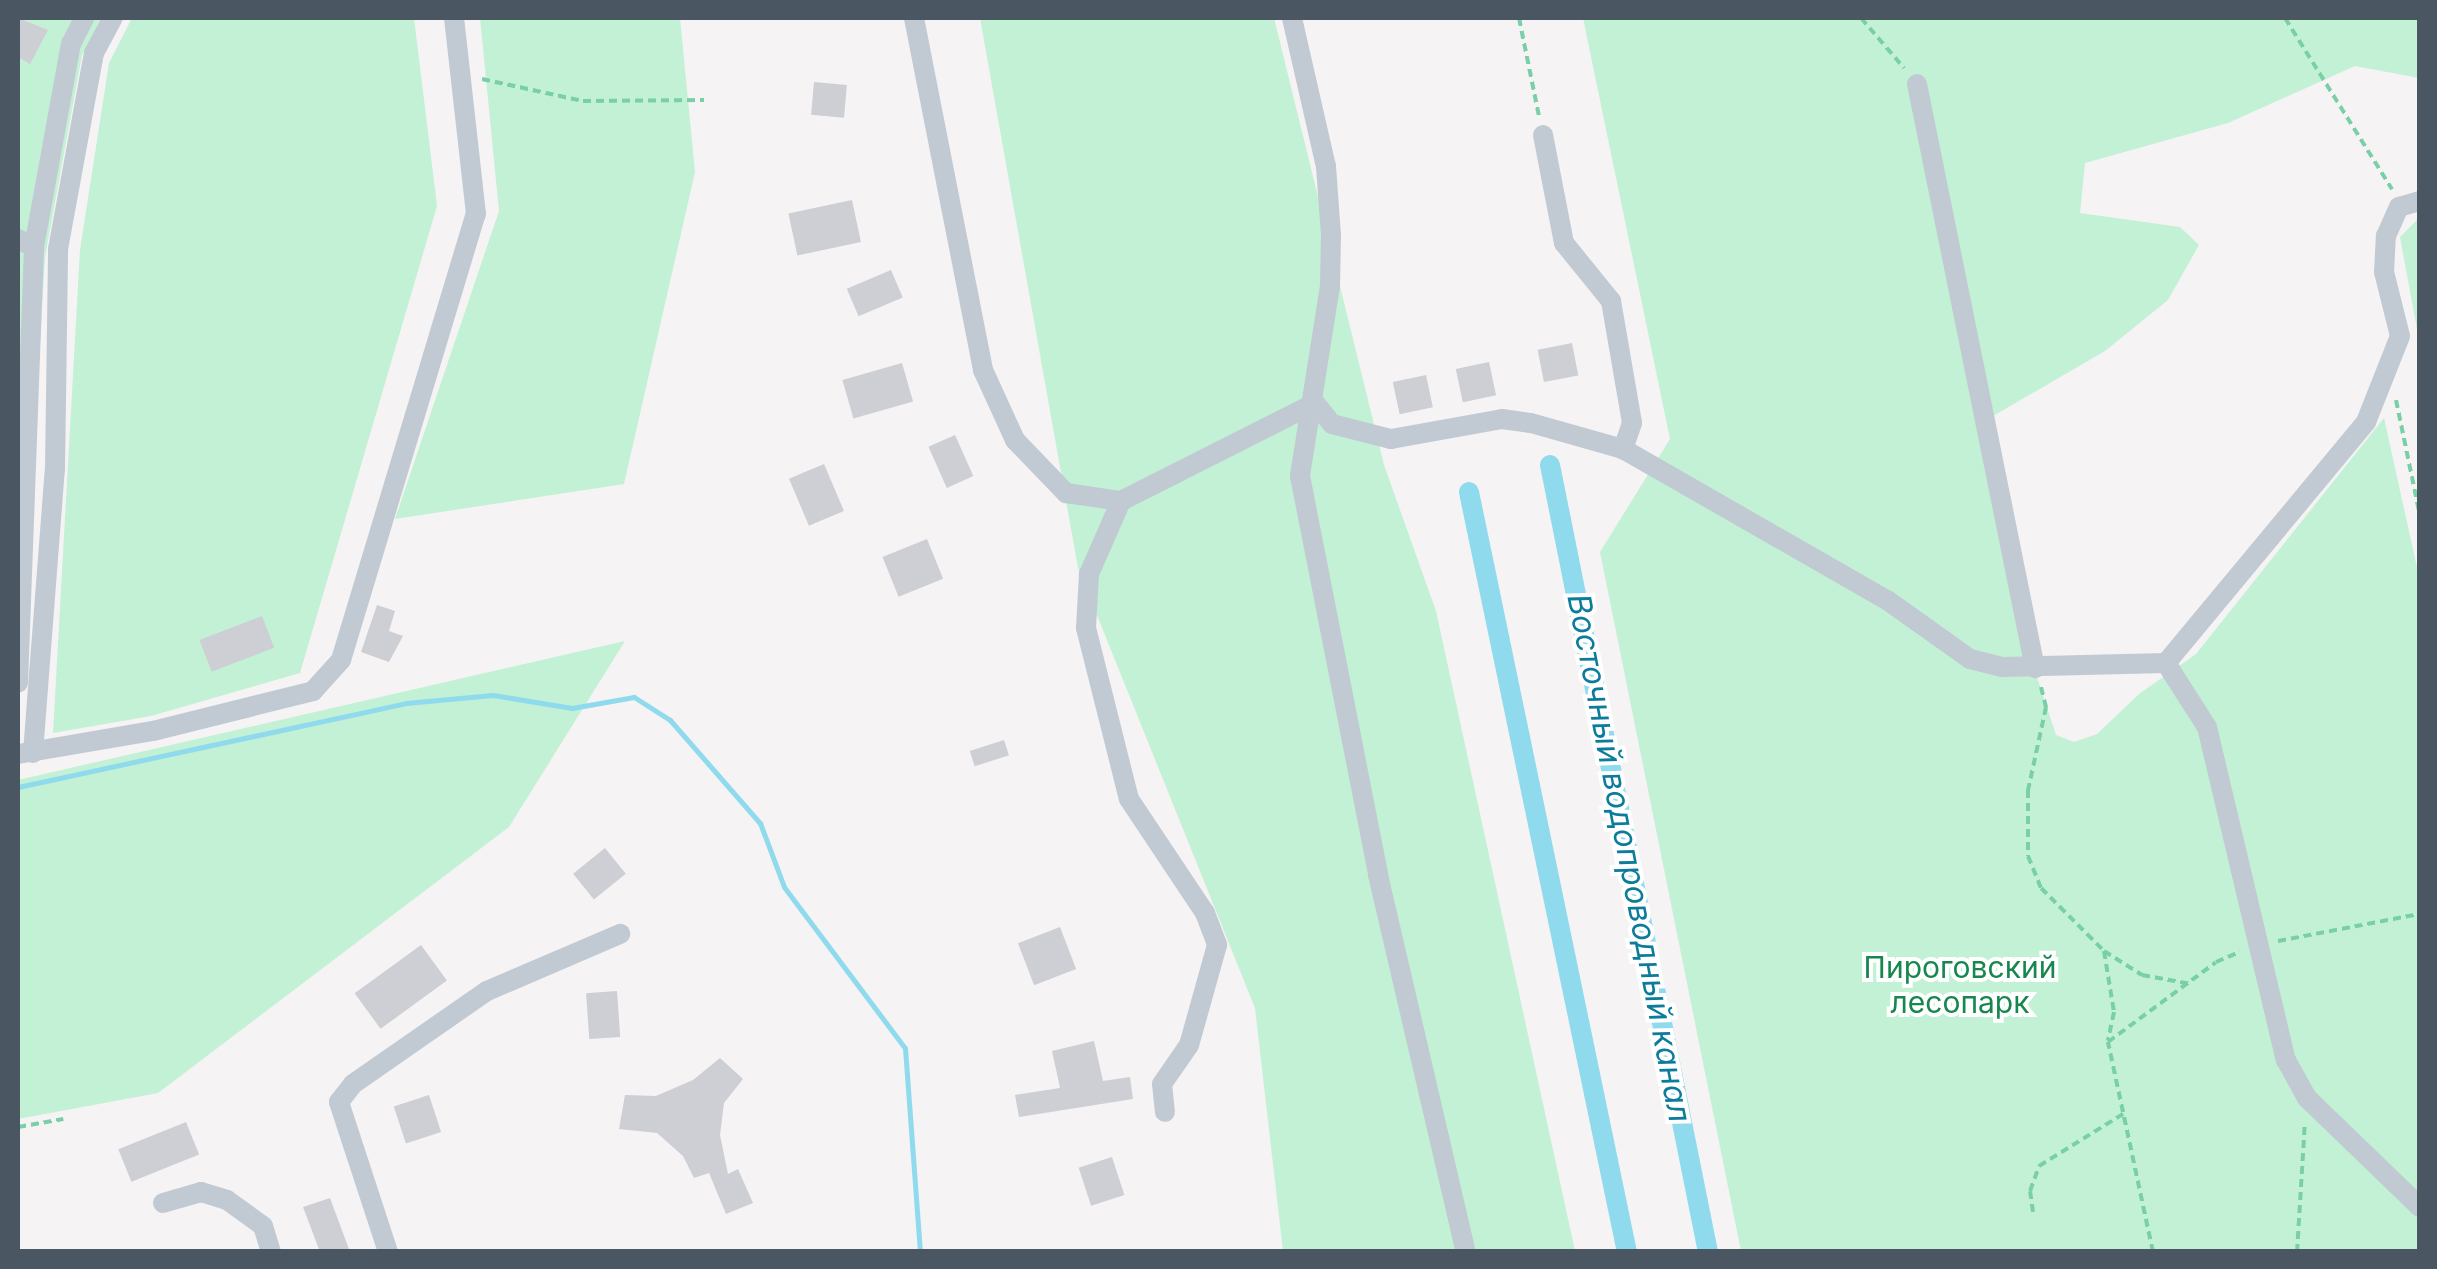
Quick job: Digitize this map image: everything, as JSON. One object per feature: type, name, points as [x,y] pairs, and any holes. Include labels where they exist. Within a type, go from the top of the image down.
[{"type":"street","points":[[18,683],[26,243],[71,44],[84,18]]},
{"type":"street","points":[[112,18],[94,54],[58,249],[55,470],[25,753],[313,691],[341,660],[476,214],[454,18]]},
{"type":"street","points":[[914,18],[982,370],[1016,440],[1066,492],[1121,501],[1314,403]]},
{"type":"street","points":[[1292,18],[1326,166],[1331,235],[1314,403],[1300,476],[1378,874],[1466,1252]]},
{"type":"street","points":[[1917,84],[2036,668]]},
{"type":"street","points":[[1543,135],[1564,243],[1611,301],[1632,423],[1623,449]]},
{"type":"street","points":[[1314,403],[1332,424],[1392,439],[1502,418],[1623,449],[1888,600],[1970,659],[2036,668],[2166,663],[2366,422],[2396,355],[2400,336],[2384,272],[2386,236],[2410,204]]},
{"type":"street","points":[[1121,501],[1089,574],[1086,628],[1129,799],[1206,913],[1218,945],[1189,1045],[1162,1084],[1165,1112]]},
{"type":"street","points":[[2166,663],[2207,727],[2286,1060],[2306,1098],[2420,1208]]},
{"type":"street","points":[[388,1252],[338,1102],[354,1084],[488,991],[620,934]]},
{"type":"street","points":[[163,1202],[201,1192],[227,1200],[264,1226],[271,1252]]},
{"type":"path","points":[[1519,18],[1543,135]]},
{"type":"path","points":[[1862,18],[1917,84]]},
{"type":"path","points":[[2285,18],[2387,177],[2410,204]]},
{"type":"path","points":[[460,61],[481,79],[583,100],[704,100]]},
{"type":"path","points":[[2396,355],[2395,398],[2420,516]]},
{"type":"path","points":[[2036,668],[2046,707],[2028,790],[2028,856],[2041,888],[2104,951],[2142,975],[2192,984]]},
{"type":"path","points":[[2108,1042],[2192,984],[2216,962],[2260,944],[2420,914]]},
{"type":"path","points":[[2104,951],[2114,1012],[2108,1042],[2152,1252]]},
{"type":"path","points":[[2297,1252],[2306,1098]]},
{"type":"path","points":[[2033,1212],[2030,1191],[2039,1166],[2124,1114]]},
{"type":"path","points":[[18,1127],[63,1118]]},
{"type":"green space","points":[[18,18],[101,18],[82,55],[45,257],[18,727]]},
{"type":"green space","points":[[132,18],[414,18],[437,206],[300,673],[151,716],[53,733],[80,250],[109,63]]},
{"type":"green space","points":[[480,18],[680,18],[695,172],[624,484],[395,519],[499,211]]},
{"type":"green space","points":[[980,18],[1274,18],[1384,465],[1436,611],[1575,1251],[1283,1251],[1255,1008],[1078,568]]},
{"type":"green space","name":"Пироговский лесопарк","points":[[1583,18],[2419,18],[2419,78],[2355,66],[2228,123],[2085,163],[2080,213],[2180,227],[2199,245],[2168,300],[2105,351],[1981,423],[2019,622],[2056,735],[2074,742],[2097,734],[2139,694],[2196,654],[2384,418],[2420,581],[2419,1251],[1741,1251],[1600,552],[1670,439]]},
{"type":"green space","points":[[2419,218],[2419,340],[2400,237]]},
{"type":"green space","points":[[625,641],[509,827],[158,1093],[18,1119],[18,780]]},
{"type":"building","points":[[18,18],[48,30],[30,64],[18,57]]},
{"type":"building","points":[[814,82],[847,85],[844,118],[811,115]]},
{"type":"building","points":[[852,200],[861,242],[797,256],[788,214]]},
{"type":"building","points":[[891,270],[903,298],[859,316],[847,289]]},
{"type":"building","points":[[1572,343],[1578,375],[1544,382],[1538,350]]},
{"type":"building","points":[[1489,362],[1496,395],[1463,402],[1456,369]]},
{"type":"building","points":[[902,363],[913,401],[853,419],[842,380]]},
{"type":"building","points":[[1426,375],[1433,407],[1400,414],[1393,382]]},
{"type":"building","points":[[955,435],[973,476],[947,488],[929,447]]},
{"type":"building","points":[[824,464],[844,511],[809,526],[789,479]]},
{"type":"building","points":[[927,539],[943,579],[899,597],[882,557]]},
{"type":"building","points":[[377,605],[395,611],[389,631],[403,636],[389,662],[361,652]]},
{"type":"building","points":[[262,616],[274,648],[212,672],[199,640]]},
{"type":"building","points":[[1004,740],[1009,755],[975,766],[970,751]]},
{"type":"building","points":[[605,848],[626,874],[594,899],[573,874]]},
{"type":"building","points":[[1060,927],[1076,969],[1034,985],[1018,943]]},
{"type":"building","points":[[421,945],[447,981],[381,1029],[355,993]]},
{"type":"building","points":[[617,991],[620,1037],[589,1039],[586,993]]},
{"type":"building","points":[[1094,1041],[1103,1081],[1130,1077],[1133,1099],[1019,1117],[1015,1095],[1060,1088],[1052,1051]]},
{"type":"building","points":[[720,1058],[743,1079],[724,1103],[720,1135],[728,1174],[738,1169],[753,1203],[726,1214],[709,1173],[694,1178],[683,1156],[657,1133],[619,1129],[625,1095],[656,1096],[693,1080]]},
{"type":"building","points":[[429,1095],[441,1132],[406,1144],[394,1106]]},
{"type":"building","points":[[186,1122],[199,1154],[131,1182],[118,1149]]},
{"type":"building","points":[[1112,1157],[1124,1195],[1091,1206],[1079,1168]]},
{"type":"building","points":[[330,1198],[350,1252],[320,1252],[303,1207]]},
{"type":"waterway","name":"Восточный водопроводный канал","points":[[1550,465],[1708,1252]]},
{"type":"waterway","name":"Восточный водопроводный канал","points":[[1469,492],[1627,1252]]},
{"type":"waterway","points":[[18,787],[406,703],[493,695],[572,708],[634,697],[670,720],[760,823],[784,887],[905,1048],[920,1252]]}]
